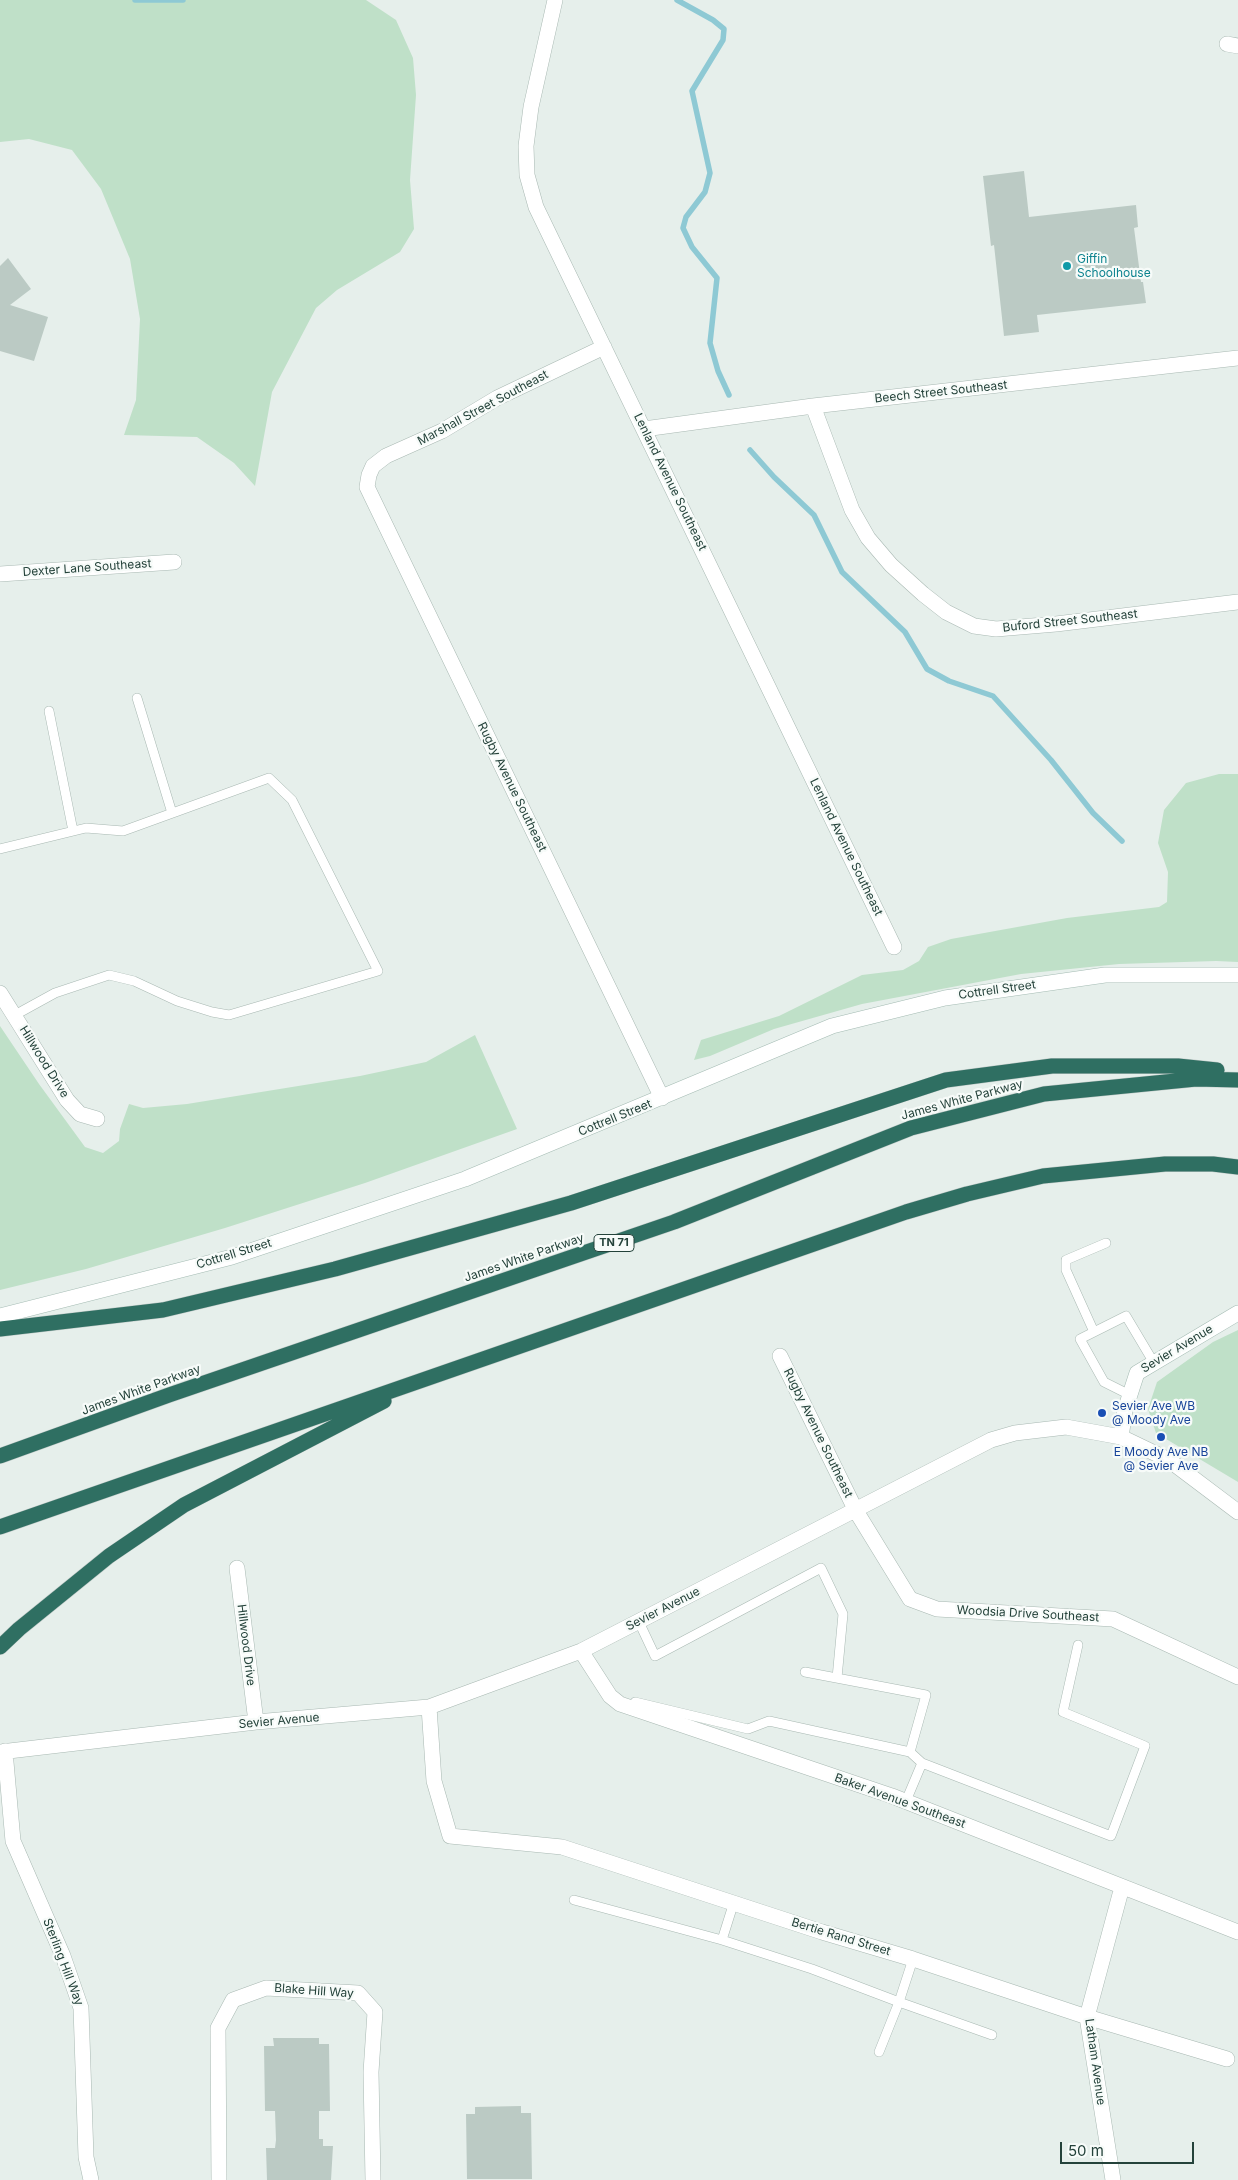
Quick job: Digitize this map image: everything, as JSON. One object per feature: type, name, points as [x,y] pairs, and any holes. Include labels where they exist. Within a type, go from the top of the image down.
[{"type":"highway","points":[[0,1329],[163,1310],[335,1269],[571,1203],[946,1080],[1052,1066],[1178,1066],[1238,1073]]},
{"type":"highway","name":"James White Parkway","points":[[0,1456],[188,1388],[674,1222],[911,1128],[1044,1094],[1196,1079],[1238,1080]]},
{"type":"highway","points":[[0,1527],[906,1212],[967,1194],[1043,1176],[1165,1164],[1213,1164],[1238,1167]]},
{"type":"highway","points":[[0,1647],[19,1629],[109,1556],[184,1505],[430,1377]]},
{"type":"street","name":"Lenland Avenue Southeast","points":[[555,0],[531,107],[526,146],[527,175],[536,207],[894,947]]},
{"type":"street","name":"Marshall Street Southeast","points":[[369,476],[373,466],[386,456],[442,430],[497,398],[604,347]]},
{"type":"street","name":"Beech Street Southeast","points":[[644,429],[813,406],[1238,358]]},
{"type":"street","name":"Buford Street Southeast","points":[[813,406],[852,510],[868,538],[891,565],[922,594],[946,612],[974,626],[996,629],[1056,624],[1238,602]]},
{"type":"street","name":"Rugby Avenue Southeast","points":[[369,476],[368,487],[378,510],[662,1098]]},
{"type":"street","name":"Dexter Lane Southeast","points":[[0,574],[174,562]]},
{"type":"street","name":"Cottrell Street","points":[[0,1316],[232,1257],[465,1179],[832,1026],[945,998],[1105,975],[1238,975]]},
{"type":"street","name":"Hillwood Drive","points":[[0,992],[67,1100],[80,1114],[98,1119]]},
{"type":"street","name":"Sevier Avenue","points":[[2,1752],[256,1722],[429,1707],[582,1651],[991,1440],[1015,1433],[1066,1427],[1121,1437],[1125,1410],[1137,1373],[1238,1313]]},
{"type":"street","name":"Rugby Avenue Southeast","points":[[780,1356],[856,1511]]},
{"type":"street","points":[[1121,1437],[1169,1460],[1238,1512]]},
{"type":"street","name":"Woodsia Drive Southeast","points":[[856,1511],[910,1599],[925,1606],[937,1609],[1113,1619],[1238,1677]]},
{"type":"street","name":"Hillwood Drive","points":[[236,1568],[256,1722]]},
{"type":"street","name":"Baker Avenue Southeast","points":[[582,1651],[610,1696],[620,1704],[906,1801],[1238,1932]]},
{"type":"street","name":"Bertie Rand Street","points":[[429,1707],[434,1781],[450,1836],[562,1847],[822,1932],[912,1959],[1087,2018],[1227,2059]]},
{"type":"street","name":"Sterling Hill Way","points":[[2,1752],[13,1841],[63,1956],[81,2008],[86,2157],[91,2180]]},
{"type":"street","name":"Latham Avenue","points":[[1113,2180],[1087,2018],[1122,1887]]},
{"type":"street","name":"Blake Hill Way","points":[[219,2180],[218,2028],[233,2000],[266,1988],[358,1992],[375,2012],[371,2072],[373,2180]]},
{"type":"lane","points":[[137,698],[172,813]]},
{"type":"lane","points":[[49,711],[73,831]]},
{"type":"lane","points":[[0,848],[86,828],[123,831],[269,778],[292,800],[378,970],[229,1015],[212,1012],[177,1001],[134,981],[109,975],[55,993],[15,1015]]},
{"type":"lane","points":[[1094,1332],[1066,1270],[1066,1260],[1106,1242]]},
{"type":"lane","points":[[1130,1395],[1104,1382],[1080,1339],[1126,1316],[1154,1363]]},
{"type":"lane","points":[[639,1622],[655,1656],[821,1568],[843,1614],[837,1678]]},
{"type":"lane","points":[[610,1696],[748,1728],[769,1721],[910,1752],[922,1763],[1111,1836],[1145,1746],[1063,1712],[1078,1645]]},
{"type":"lane","points":[[804,1672],[926,1695],[910,1752]]},
{"type":"lane","points":[[906,1801],[922,1763]]},
{"type":"lane","points":[[574,1900],[722,1940],[812,1969],[992,2035]]},
{"type":"lane","points":[[722,1940],[734,1902]]},
{"type":"lane","points":[[879,2052],[899,2002],[912,1959]]},
{"type":"green space","points":[[0,0],[366,0],[396,20],[413,58],[416,95],[410,180],[414,229],[400,252],[337,290],[316,308],[272,392],[255,486],[234,463],[197,437],[124,435],[136,400],[140,319],[130,259],[101,189],[72,150],[29,139],[0,142]]},
{"type":"green space","points":[[1219,774],[1238,774],[1238,962],[1119,964],[1021,974],[862,1004],[774,1029],[710,1056],[694,1060],[701,1040],[779,1016],[862,975],[903,970],[919,961],[928,947],[951,939],[1067,918],[1159,907],[1167,902],[1168,872],[1158,843],[1164,810],[1186,783]]},
{"type":"green space","points":[[0,1026],[85,1147],[103,1153],[119,1141],[120,1129],[129,1104],[143,1108],[187,1104],[360,1076],[426,1062],[475,1035],[517,1129],[365,1183],[225,1228],[86,1269],[0,1290]]},
{"type":"green space","points":[[1238,1330],[1238,1482],[1156,1433],[1148,1409],[1157,1382],[1213,1342]]},
{"type":"building","name":"Giffin Schoolhouse","points":[[1024,171],[1029,217],[1136,205],[1138,227],[1134,228],[1141,282],[1143,282],[1146,303],[1037,315],[1039,332],[1004,336],[994,245],[991,246],[983,176]]},
{"type":"building","points":[[8,258],[31,289],[10,305],[48,317],[34,361],[0,351],[0,266]]},
{"type":"building","points":[[273,2038],[319,2038],[319,2044],[329,2044],[330,2111],[319,2111],[319,2139],[323,2139],[323,2146],[333,2146],[331,2180],[267,2180],[266,2148],[275,2148],[276,2140],[275,2111],[265,2111],[264,2046],[274,2046]]},
{"type":"building","points":[[521,2106],[521,2113],[531,2113],[532,2179],[467,2179],[466,2114],[475,2114],[475,2107]]},
{"type":"waterway","points":[[135,0],[183,0]]},
{"type":"waterway","points":[[677,0],[713,20],[724,29],[723,40],[692,91],[710,173],[705,192],[686,217],[683,228],[692,247],[717,278],[710,343],[718,371],[729,395]]},
{"type":"waterway","points":[[750,450],[774,477],[814,515],[842,572],[905,632],[927,669],[949,681],[993,696],[1051,760],[1093,813],[1122,841]]},
{"type":"place","name":"Giffin Schoolhouse","points":[[1067,266]]},
{"type":"place","name":"Sevier Ave WB @ Moody Ave","points":[[1102,1413]]},
{"type":"place","name":"E Moody Ave NB @ Sevier Ave","points":[[1161,1437]]}]
